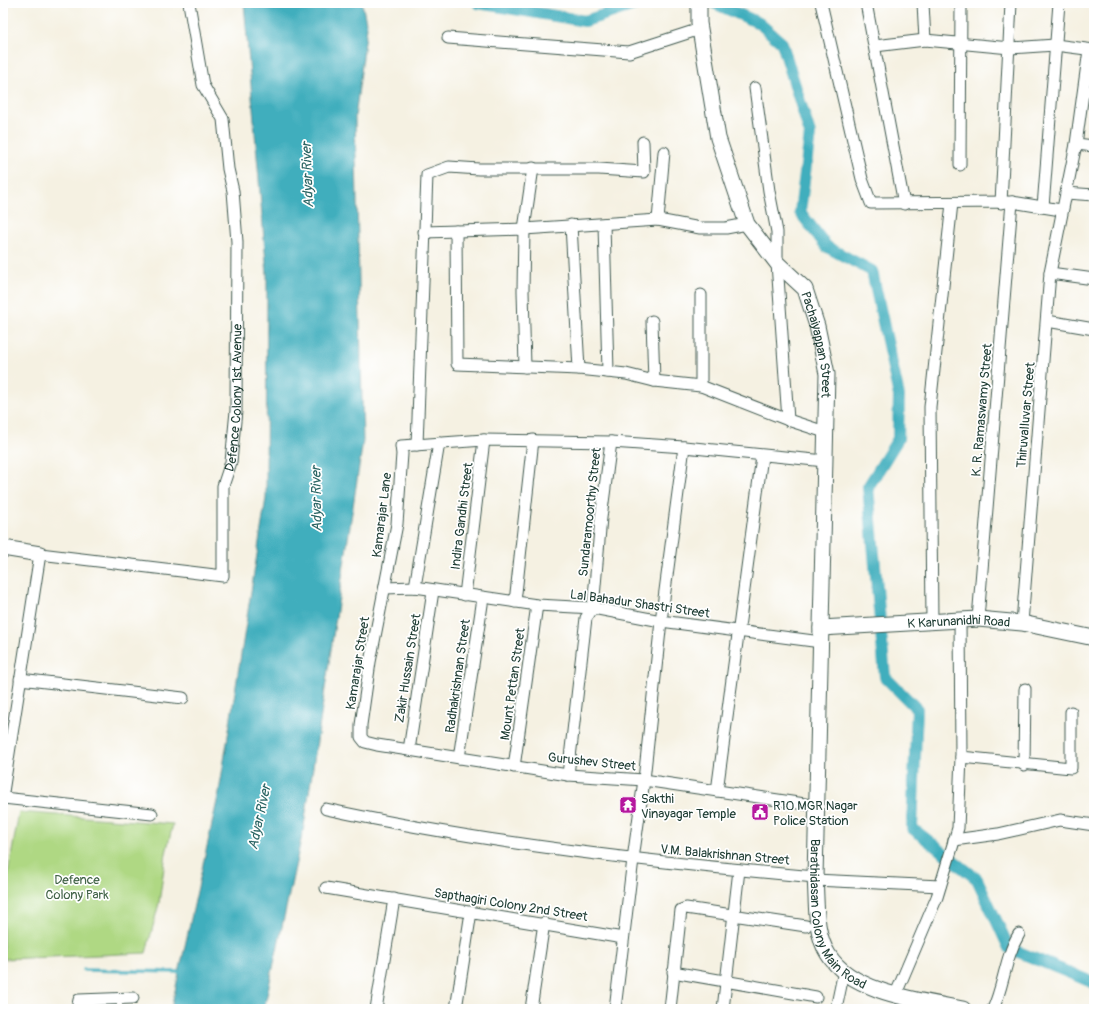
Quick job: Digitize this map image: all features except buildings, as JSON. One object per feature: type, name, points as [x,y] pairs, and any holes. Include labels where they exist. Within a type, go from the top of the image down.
[{"type":"main road","name":"Pachaiyappan Street","points":[[699,3],[700,26],[718,138],[747,224],[777,263],[804,289],[817,326],[827,374],[821,635]]},
{"type":"main road","name":"Defence Colony 1st Avenue","points":[[3,548],[40,554]]},
{"type":"main road","name":"K Karunanidhi Road","points":[[821,635],[932,621],[978,619],[1022,623],[1094,638]]},
{"type":"main road","name":"Barathidasan Colony Main Road","points":[[821,635],[818,806],[815,878],[818,930],[828,954],[844,971],[893,1003],[963,1009]]},
{"type":"street","name":"Defence Colony 1st Avenue","points":[[40,554],[223,576],[223,486],[231,462],[236,411],[237,242],[233,191],[228,169],[223,119],[203,84],[189,3]]},
{"type":"street","points":[[821,3],[862,179],[871,203],[1001,204],[1012,202],[1061,210]]},
{"type":"street","points":[[866,3],[904,204]]},
{"type":"street","points":[[923,3],[925,40]]},
{"type":"street","points":[[960,165],[959,43],[961,3]]},
{"type":"street","points":[[1001,204],[1010,48],[1011,3]]},
{"type":"street","points":[[1044,207],[1059,3]]},
{"type":"street","points":[[448,38],[629,52],[700,26]]},
{"type":"street","points":[[874,46],[925,40],[1010,48],[1055,46],[1092,50]]},
{"type":"street","name":"Thiruvalluvar Street","points":[[1022,623],[1050,272],[1061,210],[1089,91],[1092,50]]},
{"type":"street","points":[[755,88],[769,192],[778,232],[777,263],[788,420]]},
{"type":"street","points":[[643,142],[644,172],[533,168],[479,169],[449,167],[427,175],[417,445],[484,440],[611,442],[684,447],[762,456],[825,461]]},
{"type":"street","points":[[1076,144],[1094,146]]},
{"type":"street","points":[[658,220],[664,152]]},
{"type":"street","points":[[525,367],[523,291],[524,229],[533,168]]},
{"type":"street","points":[[1066,193],[1094,195]]},
{"type":"street","name":"K. R. Ramaswamy Street","points":[[978,619],[1012,202]]},
{"type":"street","points":[[932,621],[930,407],[952,203]]},
{"type":"street","points":[[424,232],[524,229],[658,220],[700,228],[726,228],[747,224]]},
{"type":"street","points":[[604,224],[608,372]]},
{"type":"street","points":[[571,225],[579,369]]},
{"type":"street","points":[[456,231],[457,364],[579,369],[626,374],[654,381],[701,386],[788,420],[826,432]]},
{"type":"street","points":[[1050,272],[1094,279]]},
{"type":"street","points":[[701,386],[702,295]]},
{"type":"street","points":[[652,321],[654,381]]},
{"type":"street","points":[[1047,321],[1094,329]]},
{"type":"street","name":"Indira Gandhi Street","points":[[465,595],[484,440]]},
{"type":"street","points":[[515,602],[533,440]]},
{"type":"street","name":"Sundaramoorthy Street","points":[[568,775],[586,618],[593,608],[601,518],[611,442]]},
{"type":"street","points":[[415,587],[438,443]]},
{"type":"street","name":"Kamarajar Lane","points":[[385,588],[397,524],[402,454],[401,446],[417,445]]},
{"type":"street","points":[[615,1009],[644,780],[661,621],[684,447]]},
{"type":"street","points":[[717,791],[762,456]]},
{"type":"street","points":[[3,792],[6,745],[20,679],[40,554]]},
{"type":"street","name":"Lal Bahadur Shastri Street","points":[[385,588],[415,587],[433,591],[537,605],[593,608],[661,621],[738,631],[821,635]]},
{"type":"street","name":"Kamarajar Street","points":[[364,742],[361,737],[361,725],[370,662],[385,588]]},
{"type":"street","name":"Zakir Hussain Street","points":[[409,750],[433,591]]},
{"type":"street","name":"Radhakrishnan Street","points":[[459,758],[483,598]]},
{"type":"street","name":"Mount Pettan Street","points":[[514,767],[537,605]]},
{"type":"street","points":[[893,1003],[940,886],[958,828],[961,757],[960,619]]},
{"type":"street","points":[[20,679],[183,698]]},
{"type":"street","points":[[1024,765],[1025,689]]},
{"type":"street","points":[[961,757],[1024,765],[1071,768],[1072,712]]},
{"type":"street","name":"Gurushev Street","points":[[364,742],[568,775],[644,780],[818,806]]},
{"type":"street","points":[[3,798],[152,814]]},
{"type":"street","name":"V.M. Balakrishnan Street","points":[[326,809],[398,825],[633,859],[815,878],[940,886]]},
{"type":"street","points":[[954,840],[998,834],[1060,820],[1094,825]]},
{"type":"street","points":[[723,1009],[739,870]]},
{"type":"street","name":"Sapthagiri Colony 2nd Street","points":[[326,888],[544,923],[624,938]]},
{"type":"street","points":[[376,1009],[394,899]]},
{"type":"street","points":[[670,1009],[681,910],[686,908],[806,926]]},
{"type":"street","points":[[456,1009],[471,912]]},
{"type":"street","points":[[531,1009],[544,923]]},
{"type":"street","points":[[993,1009],[998,998],[1012,944],[1019,934]]},
{"type":"street","points":[[836,1009],[844,971]]},
{"type":"street","points":[[673,972],[816,997]]},
{"type":"street","points":[[77,1009],[79,1000],[133,998]]},
{"type":"green space","name":"Defence Colony Park","points":[[19,812],[173,824],[166,853],[159,903],[146,953],[3,959],[3,902]]},
{"type":"water","name":"Adyar River","points":[[244,3],[362,3],[367,27],[355,117],[363,441],[304,826],[264,1009],[171,1009],[219,792],[266,498],[267,275]]},
{"type":"waterway","points":[[478,3],[585,21],[640,3]]},
{"type":"waterway","points":[[714,3],[759,23],[782,43],[810,134],[800,212],[827,247],[872,271],[899,396],[898,439],[868,487],[885,677],[917,709],[912,828],[977,879],[1009,948],[1094,983]]},
{"type":"waterway","points":[[84,970],[179,972]]},
{"type":"place","name":"Sakthi Vinayagar Temple","points":[[628,805]]},
{"type":"place","name":"R10 MGR Nagar Police Station","points":[[760,812]]}]
